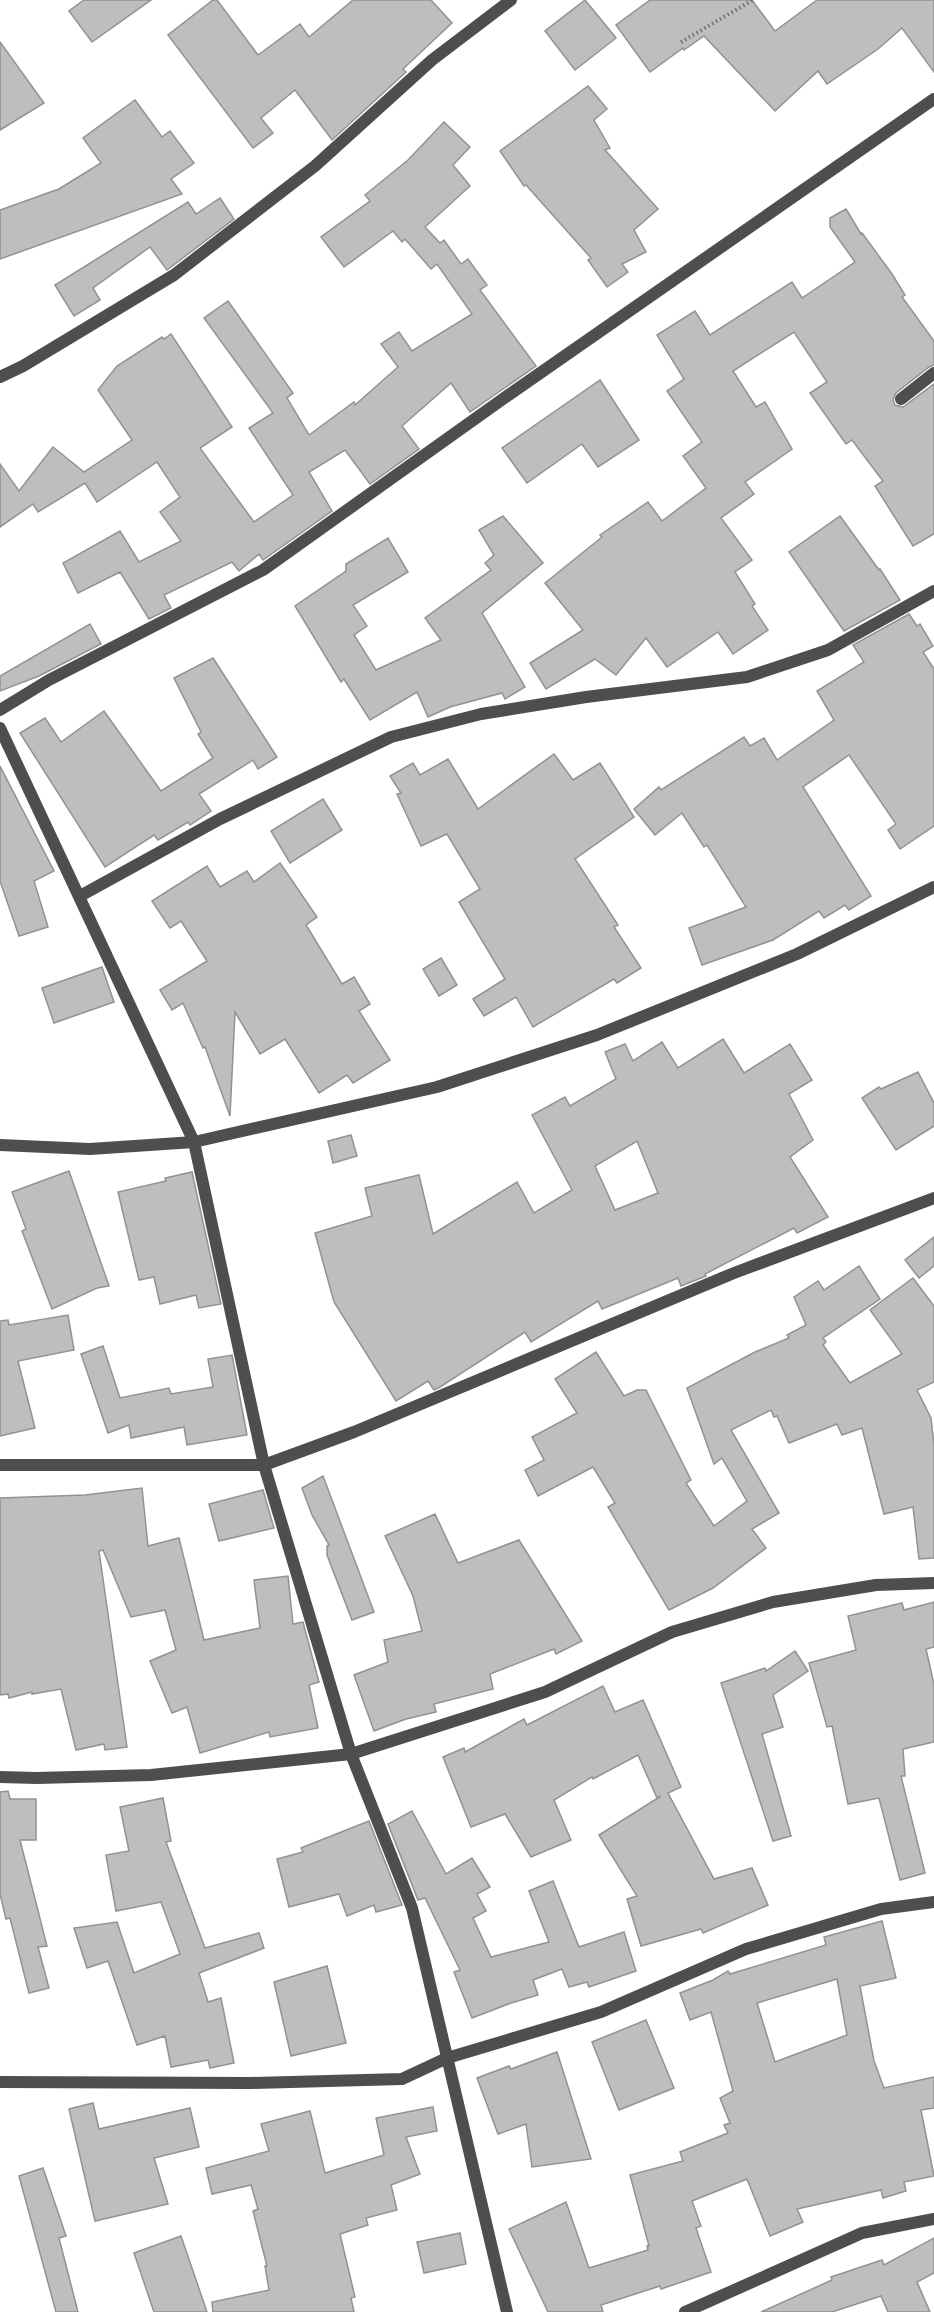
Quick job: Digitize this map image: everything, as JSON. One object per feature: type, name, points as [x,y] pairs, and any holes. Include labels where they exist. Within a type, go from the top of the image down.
[{"type":"street","points":[[0,377],[24,366],[174,275],[315,166],[432,60],[511,0]]},
{"type":"street","points":[[0,710],[49,680],[262,570],[934,99]]},
{"type":"street","points":[[901,399],[934,373]]},
{"type":"street","points":[[80,896],[220,819],[391,737],[481,714],[586,697],[747,677],[828,650],[934,591]]},
{"type":"street","points":[[0,729],[194,1142],[264,1465],[351,1754],[412,1908],[507,2312]]},
{"type":"street","points":[[0,1145],[90,1149],[194,1142],[437,1087],[597,1035],[797,954],[934,887]]},
{"type":"street","points":[[0,1464],[264,1465],[354,1432],[734,1273],[932,1202]]},
{"type":"street","points":[[0,1777],[151,1775],[351,1754],[544,1692],[672,1632],[773,1602],[876,1585],[934,1583]]},
{"type":"street","points":[[0,2082],[250,2083],[402,2079],[447,2058],[601,2012],[746,1948],[881,1908],[934,1902]]},
{"type":"street","points":[[686,2312],[862,2233],[934,2218]]},
{"type":"path","points":[[681,42],[753,0]]},
{"type":"building","points":[[84,0],[151,0],[92,42],[69,11]]},
{"type":"building","points":[[213,0],[217,0],[258,55],[300,24],[309,37],[353,0],[431,0],[452,23],[403,69],[406,72],[332,140],[295,90],[261,118],[273,133],[253,148],[168,35]]},
{"type":"building","points":[[585,0],[616,38],[575,70],[545,31]]},
{"type":"building","points":[[650,0],[752,0],[775,31],[817,0],[934,0],[934,72],[902,28],[878,49],[827,84],[818,71],[775,111],[704,36],[650,72],[616,25]]},
{"type":"building","points":[[0,42],[44,103],[0,130]]},
{"type":"building","points":[[588,86],[607,109],[594,120],[610,148],[605,150],[658,209],[634,230],[646,252],[622,264],[628,272],[607,287],[588,260],[591,258],[526,185],[524,186],[500,151]]},
{"type":"building","points":[[135,100],[162,137],[170,131],[194,163],[171,179],[182,194],[0,259],[0,210],[59,189],[101,163],[83,138]]},
{"type":"building","points":[[444,122],[470,147],[453,165],[470,186],[425,227],[440,243],[444,240],[461,264],[468,259],[487,285],[480,290],[536,366],[470,412],[451,383],[402,426],[419,449],[370,484],[345,450],[309,472],[332,511],[263,560],[259,554],[239,571],[232,562],[164,595],[171,608],[149,619],[120,572],[78,593],[63,563],[120,531],[139,562],[181,541],[160,512],[180,497],[157,462],[97,502],[85,483],[38,512],[33,504],[0,527],[0,464],[19,491],[53,447],[84,472],[132,440],[98,390],[117,366],[162,337],[164,339],[171,334],[232,427],[200,448],[254,522],[293,495],[249,428],[273,413],[204,318],[228,301],[293,393],[287,398],[309,435],[354,402],[355,405],[398,367],[381,344],[399,332],[412,351],[472,314],[437,264],[431,269],[405,239],[402,242],[393,231],[344,267],[321,237],[370,201],[365,195],[408,160]]},
{"type":"building","points":[[220,198],[234,219],[167,270],[150,247],[93,288],[100,300],[74,316],[55,285],[188,202],[196,214]]},
{"type":"building","points":[[846,209],[861,234],[892,274],[905,295],[902,297],[934,341],[934,365],[896,393],[893,400],[895,405],[903,407],[934,384],[934,534],[913,546],[875,486],[883,481],[852,440],[846,444],[810,393],[827,382],[794,332],[733,371],[756,407],[765,402],[792,449],[745,482],[754,494],[721,518],[752,560],[735,572],[755,604],[752,606],[768,630],[733,654],[718,632],[667,667],[646,638],[616,675],[595,659],[546,689],[530,663],[583,630],[545,583],[602,537],[600,535],[648,502],[662,521],[706,488],[683,456],[702,442],[667,391],[684,379],[657,335],[695,311],[710,335],[792,282],[802,298],[855,262],[830,227],[830,218]]},
{"type":"building","points":[[600,380],[639,440],[598,467],[582,444],[527,483],[502,448]]},
{"type":"building","points":[[503,516],[543,563],[482,613],[525,687],[505,699],[502,693],[450,707],[428,717],[417,692],[370,720],[344,679],[341,682],[295,606],[346,571],[346,564],[388,538],[408,572],[353,605],[367,626],[354,635],[376,670],[441,640],[425,618],[491,570],[485,563],[494,555],[479,530]]},
{"type":"building","points":[[840,516],[900,600],[844,631],[789,552]]},
{"type":"building","points":[[909,614],[917,626],[920,624],[933,646],[923,652],[934,669],[934,826],[900,849],[888,830],[896,824],[849,755],[803,787],[871,896],[849,910],[845,905],[824,918],[819,911],[773,940],[702,965],[689,928],[746,907],[707,845],[704,847],[682,813],[655,835],[634,809],[659,787],[661,790],[744,737],[750,746],[764,738],[777,760],[834,720],[817,691],[864,662],[853,645]]},
{"type":"building","points":[[90,624],[101,644],[39,676],[0,691],[0,676]]},
{"type":"building","points":[[213,658],[277,757],[258,769],[253,760],[199,794],[211,811],[190,825],[188,822],[158,840],[154,835],[105,867],[20,733],[45,718],[61,742],[104,711],[161,791],[213,758],[198,734],[201,732],[174,678]]},
{"type":"building","points":[[554,754],[573,780],[600,763],[634,817],[575,859],[618,925],[614,927],[641,968],[617,983],[614,979],[533,1027],[516,997],[484,1016],[473,999],[505,979],[459,902],[480,889],[447,834],[421,846],[397,794],[401,793],[390,776],[413,763],[420,775],[448,759],[478,809]]},
{"type":"building","points":[[0,766],[54,871],[34,881],[48,927],[19,936],[0,881]]},
{"type":"building","points":[[323,799],[342,830],[290,863],[271,831]]},
{"type":"building","points":[[280,863],[317,917],[306,925],[342,984],[354,977],[370,1004],[359,1011],[390,1060],[353,1083],[347,1075],[319,1093],[285,1039],[260,1054],[235,1012],[230,1116],[205,1047],[203,1048],[183,1003],[172,1010],[160,990],[207,961],[181,921],[170,928],[152,901],[207,866],[220,887],[247,871],[254,882]]},
{"type":"building","points":[[441,958],[457,985],[439,996],[423,969]]},
{"type":"building","points":[[102,967],[114,1002],[54,1023],[42,988]]},
{"type":"building","points":[[723,1039],[744,1073],[790,1044],[812,1080],[789,1094],[813,1140],[790,1157],[828,1217],[797,1233],[794,1228],[705,1274],[706,1276],[681,1286],[678,1278],[602,1309],[598,1301],[531,1342],[525,1332],[440,1387],[434,1390],[428,1381],[396,1401],[334,1302],[315,1233],[372,1216],[365,1188],[419,1175],[433,1234],[517,1182],[534,1213],[572,1190],[532,1115],[565,1097],[570,1106],[616,1079],[605,1052],[625,1044],[633,1061],[662,1042],[678,1068]],"holes":[[[637,1141],[658,1193],[615,1210],[595,1166]]]},
{"type":"building","points":[[918,1072],[934,1103],[934,1126],[896,1150],[862,1098],[879,1087],[881,1089]]},
{"type":"building","points":[[351,1135],[357,1156],[333,1163],[328,1141]]},
{"type":"building","points":[[69,1171],[109,1286],[97,1288],[52,1309],[22,1231],[26,1229],[12,1192]]},
{"type":"building","points":[[192,1172],[221,1304],[199,1308],[196,1295],[160,1304],[154,1277],[139,1280],[118,1192],[166,1181],[165,1178]]},
{"type":"building","points":[[934,1237],[934,1266],[919,1278],[905,1260]]},
{"type":"building","points":[[859,1266],[880,1299],[823,1338],[826,1342],[823,1345],[850,1383],[902,1354],[870,1310],[913,1278],[934,1306],[934,1382],[917,1390],[931,1418],[934,1445],[934,1558],[919,1559],[913,1507],[884,1514],[862,1428],[842,1435],[837,1424],[789,1443],[777,1416],[774,1417],[771,1410],[731,1430],[779,1513],[752,1529],[766,1548],[713,1588],[669,1610],[608,1507],[615,1503],[593,1467],[538,1496],[525,1470],[544,1460],[532,1437],[577,1413],[555,1379],[596,1352],[624,1396],[637,1390],[646,1390],[691,1480],[686,1483],[714,1526],[747,1501],[722,1458],[714,1464],[687,1388],[755,1352],[789,1338],[787,1335],[806,1325],[794,1297],[818,1281],[824,1290]]},
{"type":"building","points":[[68,1315],[74,1350],[18,1361],[35,1428],[0,1436],[0,1321],[8,1320],[9,1325]]},
{"type":"building","points":[[103,1346],[120,1398],[169,1388],[171,1394],[213,1387],[208,1359],[232,1355],[247,1435],[187,1445],[184,1427],[131,1438],[129,1425],[108,1433],[81,1354]]},
{"type":"building","points":[[323,1476],[374,1612],[352,1620],[327,1555],[329,1545],[312,1515],[302,1488]]},
{"type":"building","points":[[142,1488],[148,1546],[179,1538],[204,1640],[260,1628],[254,1580],[288,1576],[293,1624],[303,1622],[319,1682],[309,1685],[318,1728],[270,1737],[269,1732],[200,1753],[187,1707],[172,1713],[150,1661],[176,1650],[165,1610],[131,1617],[103,1550],[99,1551],[127,1747],[105,1750],[104,1744],[76,1750],[61,1689],[32,1694],[32,1692],[9,1698],[8,1694],[0,1695],[0,1498],[85,1495]]},
{"type":"building","points":[[263,1490],[274,1528],[219,1541],[209,1504]]},
{"type":"building","points":[[435,1514],[458,1563],[519,1540],[582,1641],[556,1654],[554,1649],[490,1674],[493,1689],[434,1704],[436,1712],[406,1719],[374,1731],[354,1675],[388,1662],[384,1640],[422,1631],[413,1596],[385,1536]]},
{"type":"building","points":[[934,1602],[934,1647],[926,1649],[934,1684],[934,1742],[903,1749],[905,1776],[901,1776],[925,1873],[900,1880],[879,1798],[848,1804],[832,1726],[827,1727],[809,1663],[856,1650],[848,1616],[902,1603],[904,1610]]},
{"type":"building","points":[[795,1651],[808,1671],[773,1695],[783,1727],[762,1734],[791,1836],[773,1841],[721,1683],[765,1668],[766,1671]]},
{"type":"building","points":[[603,1686],[615,1712],[643,1700],[681,1787],[668,1793],[714,1879],[752,1868],[768,1905],[703,1933],[701,1929],[641,1946],[627,1899],[637,1896],[599,1835],[661,1796],[657,1798],[638,1755],[593,1779],[592,1777],[554,1800],[571,1840],[531,1857],[505,1814],[471,1827],[443,1757],[464,1748],[465,1752],[524,1719],[527,1725]]},
{"type":"building","points":[[8,1791],[10,1799],[36,1799],[36,1840],[20,1840],[47,1946],[38,1947],[49,1988],[29,1993],[10,1918],[6,1919],[0,1894],[0,1792]]},
{"type":"building","points":[[163,1798],[171,1841],[166,1842],[205,1948],[259,1933],[264,1948],[199,1973],[208,2002],[221,1998],[234,2063],[210,2068],[208,2060],[171,2067],[165,2036],[137,2045],[108,1961],[87,1968],[74,1928],[117,1922],[134,1973],[180,1954],[161,1902],[116,1911],[106,1855],[129,1851],[120,1807]]},
{"type":"building","points":[[412,1811],[446,1874],[472,1858],[490,1887],[477,1894],[486,1911],[473,1918],[491,1957],[549,1942],[529,1891],[553,1881],[579,1947],[624,1932],[636,1971],[589,1987],[587,1982],[569,1987],[562,1969],[533,1980],[538,1995],[472,2018],[454,1972],[460,1970],[425,1898],[418,1900],[388,1824]]},
{"type":"building","points":[[369,1821],[402,1905],[376,1912],[374,1905],[347,1916],[339,1894],[289,1907],[277,1859],[303,1852],[301,1848]]},
{"type":"building","points":[[882,1921],[896,1978],[860,1986],[874,2061],[884,2088],[934,2077],[934,2108],[921,2110],[934,2176],[904,2182],[906,2191],[883,2198],[881,2190],[797,2209],[803,2222],[770,2236],[747,2179],[692,2201],[701,2226],[696,2228],[711,2272],[661,2289],[660,2286],[601,2305],[603,2312],[548,2312],[509,2229],[566,2202],[589,2268],[648,2250],[647,2246],[649,2246],[630,2175],[683,2161],[680,2152],[728,2133],[724,2125],[730,2123],[720,2098],[733,2091],[711,2012],[690,2020],[680,1993],[713,1980],[728,1971],[730,1974],[826,1945],[824,1937]],"holes":[[[837,1979],[847,2035],[775,2062],[757,2003]]]},
{"type":"building","points":[[327,1966],[346,2043],[291,2056],[274,1982]]},
{"type":"building","points":[[646,2020],[674,2088],[619,2110],[592,2042]]},
{"type":"building","points":[[557,2052],[591,2159],[532,2167],[526,2124],[498,2134],[477,2078],[509,2066],[511,2069]]},
{"type":"building","points":[[93,2103],[99,2129],[190,2108],[199,2147],[154,2158],[168,2204],[95,2221],[69,2109]]},
{"type":"building","points":[[433,2107],[437,2131],[406,2137],[420,2174],[391,2185],[397,2210],[366,2218],[368,2225],[340,2234],[355,2297],[351,2298],[354,2312],[213,2312],[212,2302],[269,2290],[265,2266],[267,2266],[253,2211],[258,2209],[251,2185],[212,2194],[206,2168],[269,2151],[261,2124],[310,2111],[325,2173],[384,2155],[376,2118]]},
{"type":"building","points":[[43,2168],[66,2236],[59,2238],[78,2312],[56,2312],[19,2176]]},
{"type":"building","points":[[460,2233],[466,2264],[424,2273],[417,2242]]},
{"type":"building","points":[[181,2236],[207,2312],[154,2312],[134,2253]]},
{"type":"building","points":[[934,2238],[934,2273],[917,2282],[930,2312],[888,2312],[881,2296],[832,2312],[761,2312],[832,2280],[831,2277],[882,2260],[884,2265]]}]
